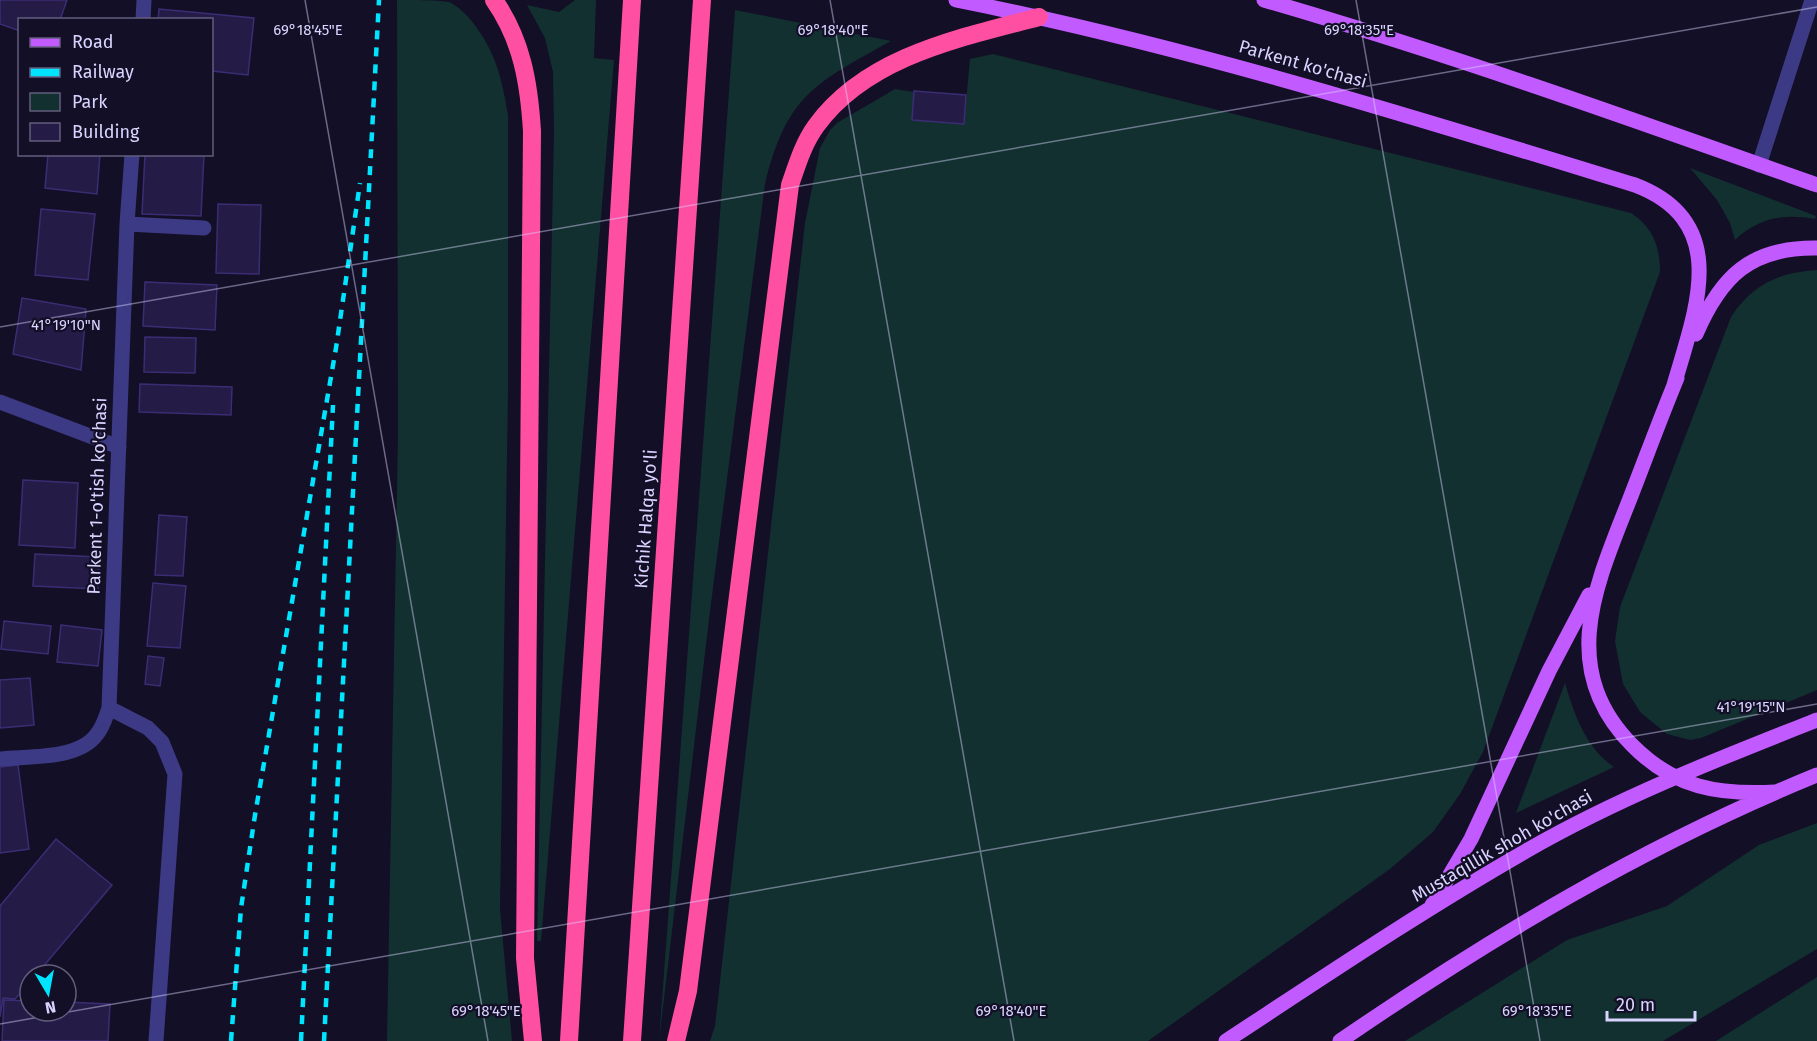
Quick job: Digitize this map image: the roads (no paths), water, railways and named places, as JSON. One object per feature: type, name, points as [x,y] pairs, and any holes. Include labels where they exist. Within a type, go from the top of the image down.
[{"type":"highway","points":[[494,0],[520,48],[529,94],[532,131],[525,958],[533,1041]]},
{"type":"highway","points":[[569,1041],[578,926],[632,0]]},
{"type":"highway","name":"Kichik Halqa yo'li","points":[[632,1041],[702,0]]},
{"type":"highway","points":[[676,1041],[688,991],[790,185],[802,150],[815,128],[836,103],[866,80],[942,43],[1039,17]]},
{"type":"main road","name":"Parkent ko'chasi","points":[[956,0],[1190,53],[1341,94],[1635,185],[1660,197],[1677,210],[1690,226],[1698,249],[1700,276],[1696,304],[1674,386]]},
{"type":"main road","points":[[1264,0],[1377,34],[1817,185]]},
{"type":"main road","points":[[1775,792],[1723,792],[1674,778],[1650,762],[1622,735],[1609,718],[1596,689],[1590,667],[1588,634],[1591,606],[1603,568],[1674,386],[1707,311],[1730,276],[1753,260],[1769,254],[1817,248]]},
{"type":"main road","points":[[1431,908],[1476,831],[1549,671],[1603,568]]},
{"type":"main road","name":"Mustaqillik shoh ko'chasi","points":[[1226,1041],[1431,908],[1527,850],[1604,810],[1674,778],[1817,720]]},
{"type":"main road","points":[[1340,1041],[1433,977],[1550,906],[1652,851],[1775,792],[1817,776]]},
{"type":"street","points":[[143,18],[144,0]]},
{"type":"street","points":[[1759,165],[1812,0]]},
{"type":"street","name":"Parkent 1-o'tish ko'chasi","points":[[0,759],[69,751],[83,746],[97,734],[109,708],[127,224],[132,156]]},
{"type":"street","points":[[127,224],[204,228]]},
{"type":"street","points":[[0,402],[118,447]]},
{"type":"street","points":[[109,708],[148,728],[162,742],[175,774],[156,1041]]},
{"type":"railway","points":[[324,1041],[379,0]]},
{"type":"railway","points":[[231,1041],[241,908],[336,348],[360,183]]},
{"type":"railway","points":[[301,1041],[333,405]]}]
